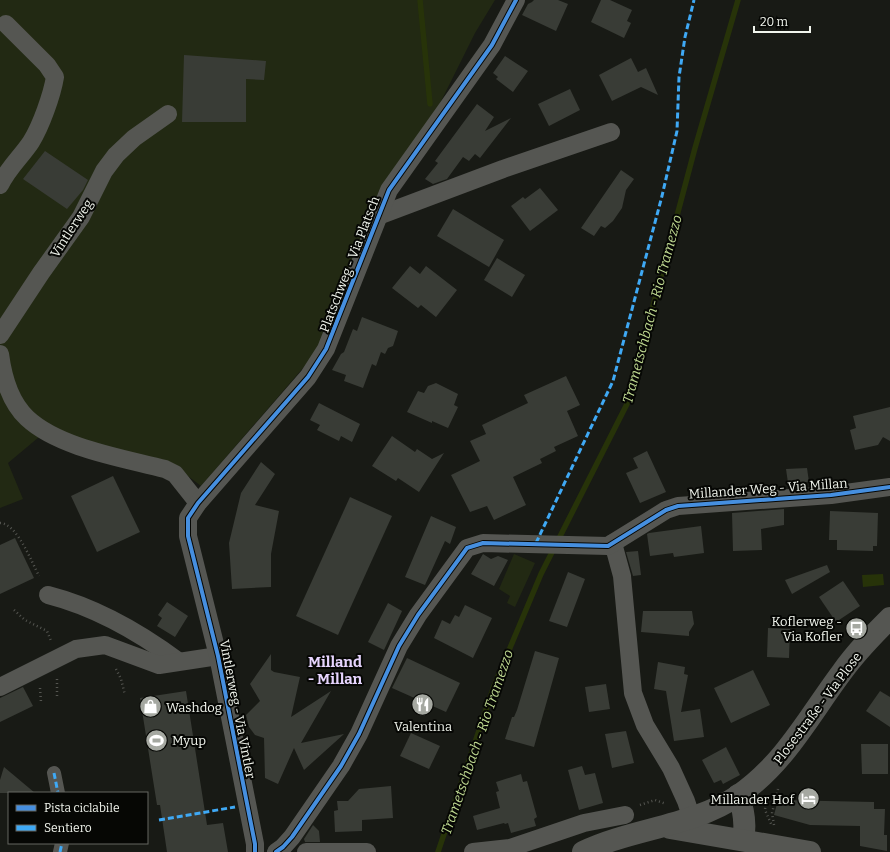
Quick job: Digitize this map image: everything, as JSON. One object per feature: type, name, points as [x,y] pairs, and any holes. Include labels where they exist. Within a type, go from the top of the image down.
[{"type":"street","name":"Platschweg - Via Platsch","points":[[198,503],[308,377],[326,349],[389,190],[492,45],[516,0]]},
{"type":"street","points":[[0,185],[6,172],[31,141],[52,92],[55,78],[47,65],[6,24]]},
{"type":"street","name":"Vintlerweg","points":[[0,335],[41,273],[81,217],[104,171],[116,154],[134,138],[168,114]]},
{"type":"street","name":"Platschweg - Via Platsch","points":[[378,216],[503,169],[611,132]]},
{"type":"street","points":[[0,354],[2,368],[11,396],[27,418],[52,435],[67,442],[165,469],[175,474],[198,503]]},
{"type":"street","name":"Millander Weg - Via Millan","points":[[276,852],[292,837],[341,766],[360,734],[399,646],[418,615],[464,552],[476,544],[541,543],[599,547],[613,543],[666,510],[678,506],[831,495],[890,487]]},
{"type":"street","name":"Vintlerweg - Via Vintler","points":[[198,503],[188,518],[188,536],[218,656],[255,852]]},
{"type":"street","points":[[613,543],[622,576],[634,693],[645,725],[671,768],[692,818]]},
{"type":"street","points":[[48,595],[64,599],[124,624],[178,661]]},
{"type":"street","name":"Plosestraße - Via Plose","points":[[583,852],[619,838],[692,818],[738,795],[770,771],[782,757],[842,672],[867,641],[890,618]]},
{"type":"street","name":"Vintlerweg - Via Vintler","points":[[0,687],[76,649],[105,645],[159,665],[218,656]]},
{"type":"street","points":[[54,773],[58,792]]},
{"type":"street","points":[[738,795],[743,807],[743,840]]},
{"type":"street","points":[[473,852],[510,848],[584,823],[625,815]]},
{"type":"street","points":[[663,827],[810,852]]},
{"type":"street","points":[[306,852],[367,852]]},
{"type":"path","points":[[0,523],[3,523],[15,530],[39,576]]},
{"type":"path","points":[[14,610],[25,620],[47,631],[52,641],[64,654]]},
{"type":"path","points":[[766,796],[765,810],[774,832],[772,813],[779,787]]},
{"type":"shaded area","points":[[0,0],[495,0],[475,33],[315,354],[201,486],[171,463],[87,441],[51,427],[8,463],[23,499],[0,508]]},
{"type":"shaded area","points":[[514,554],[535,563],[515,607],[507,603],[510,596],[499,589]]},
{"type":"shaded area","points":[[883,574],[884,585],[863,587],[862,575]]},
{"type":"building","points":[[534,0],[558,0],[568,4],[556,31],[522,15],[528,4]]},
{"type":"building","points":[[601,0],[610,0],[632,10],[627,21],[631,23],[624,38],[591,22]]},
{"type":"building","points":[[184,55],[266,61],[264,80],[246,79],[246,122],[182,122]]},
{"type":"building","points":[[505,56],[528,71],[513,92],[496,79],[498,77],[493,73]]},
{"type":"building","points":[[631,58],[638,72],[646,68],[658,95],[641,87],[612,101],[599,75]]},
{"type":"building","points":[[570,89],[580,110],[549,126],[538,104]]},
{"type":"building","points":[[477,104],[494,117],[485,131],[511,118],[480,158],[475,154],[469,161],[463,157],[447,179],[433,184],[425,179],[438,163],[435,161]]},
{"type":"building","points":[[45,151],[88,180],[83,190],[67,209],[23,179]]},
{"type":"building","points":[[621,170],[634,179],[626,190],[622,208],[613,221],[605,228],[601,226],[594,236],[581,228]]},
{"type":"building","points":[[540,188],[558,210],[530,231],[511,206],[523,197],[525,199]]},
{"type":"building","points":[[453,209],[504,240],[489,267],[437,236]]},
{"type":"building","points":[[497,258],[525,275],[512,297],[484,280]]},
{"type":"building","points":[[410,266],[420,274],[426,266],[457,290],[436,317],[421,305],[418,308],[392,288]]},
{"type":"building","points":[[362,317],[398,331],[393,346],[388,348],[385,354],[381,352],[376,366],[372,364],[363,388],[344,381],[346,375],[332,370],[341,354],[344,352],[353,329],[357,331]]},
{"type":"building","points":[[566,376],[580,405],[567,411],[578,436],[554,447],[556,451],[540,459],[542,463],[513,477],[526,505],[494,520],[487,506],[470,512],[451,475],[480,461],[470,441],[486,434],[482,425],[528,403],[524,395]]},
{"type":"building","points":[[436,383],[458,394],[454,405],[458,407],[448,428],[407,412],[418,391],[424,393],[428,386]]},
{"type":"building","points":[[319,403],[360,424],[352,442],[341,436],[339,441],[317,430],[320,425],[310,420]]},
{"type":"building","points":[[890,407],[890,441],[883,437],[878,445],[855,450],[850,430],[856,428],[853,416]]},
{"type":"building","points":[[392,436],[415,452],[417,449],[432,459],[444,453],[419,492],[398,478],[396,481],[372,466]]},
{"type":"building","points":[[647,451],[666,492],[640,503],[626,473],[638,468],[633,458]]},
{"type":"building","points":[[261,462],[275,474],[255,505],[279,511],[271,554],[271,587],[232,589],[229,543],[241,493]]},
{"type":"building","points":[[807,468],[809,482],[788,483],[786,469]]},
{"type":"building","points":[[113,476],[140,532],[97,552],[71,496]]},
{"type":"building","points":[[350,497],[392,516],[338,635],[296,616]]},
{"type":"building","points":[[784,509],[784,525],[761,529],[762,550],[733,551],[732,513]]},
{"type":"building","points":[[830,511],[878,513],[877,546],[873,546],[873,551],[837,550],[837,540],[829,540]]},
{"type":"building","points":[[431,516],[456,527],[450,544],[445,541],[425,585],[405,577]]},
{"type":"building","points":[[701,526],[704,553],[674,557],[673,553],[650,556],[647,534]]},
{"type":"building","points":[[15,538],[34,578],[0,594],[0,545]]},
{"type":"building","points":[[638,551],[641,575],[633,576],[626,552]]},
{"type":"building","points":[[483,554],[491,559],[498,556],[508,560],[494,586],[471,574]]},
{"type":"building","points":[[827,565],[830,572],[792,594],[785,580]]},
{"type":"building","points":[[568,572],[585,579],[567,627],[549,621]]},
{"type":"building","points":[[843,581],[860,606],[836,622],[819,597]]},
{"type":"building","points":[[167,602],[188,616],[175,637],[157,626],[162,618],[158,615]]},
{"type":"building","points":[[388,603],[402,611],[384,650],[368,642]]},
{"type":"building","points":[[465,605],[492,618],[473,658],[434,638],[442,620],[450,624],[455,615],[459,617]]},
{"type":"building","points":[[643,611],[692,611],[694,624],[689,632],[689,636],[641,632]]},
{"type":"building","points":[[768,628],[790,629],[789,658],[767,657]]},
{"type":"building","points":[[535,651],[559,658],[534,747],[505,739],[512,717],[514,717],[517,710]]},
{"type":"building","points":[[271,654],[271,670],[274,672],[300,677],[291,717],[331,691],[301,743],[344,734],[304,770],[294,748],[278,784],[265,778],[264,738],[255,735],[249,727],[246,715],[260,701],[250,684]]},
{"type":"building","points":[[407,658],[460,683],[446,712],[392,688]]},
{"type":"building","points":[[658,662],[685,667],[684,674],[688,675],[681,712],[700,709],[704,737],[674,741],[666,691],[654,689]]},
{"type":"building","points":[[753,670],[770,705],[731,723],[714,688]]},
{"type":"building","points":[[606,684],[610,709],[589,712],[585,687]]},
{"type":"building","points":[[23,687],[33,706],[0,722],[0,698]]},
{"type":"building","points":[[186,691],[207,825],[223,823],[228,852],[167,852],[160,805],[157,805],[140,698]]},
{"type":"building","points":[[880,691],[890,697],[890,727],[866,711]]},
{"type":"building","points":[[626,731],[634,763],[612,768],[605,734]]},
{"type":"building","points":[[411,733],[440,746],[429,769],[400,756]]},
{"type":"building","points":[[861,744],[888,744],[888,774],[862,774]]},
{"type":"building","points":[[726,747],[740,775],[723,784],[721,780],[714,783],[702,760]]},
{"type":"building","points":[[582,766],[585,775],[595,773],[603,803],[579,810],[568,770]]},
{"type":"building","points":[[4,767],[34,792],[0,793],[0,780]]},
{"type":"building","points":[[521,774],[523,782],[527,781],[537,817],[534,819],[536,826],[511,833],[508,823],[477,830],[473,816],[500,808],[496,792],[499,791],[496,782]]},
{"type":"building","points":[[391,786],[393,818],[362,820],[362,831],[335,832],[334,811],[338,810],[337,801],[348,801],[359,789]]},
{"type":"building","points":[[778,800],[874,802],[874,809],[885,809],[884,835],[887,835],[887,851],[860,846],[860,826],[810,825],[774,815]]},
{"type":"building","points":[[313,825],[319,831],[320,842],[305,842],[304,839]]},
{"type":"waterway","points":[[420,0],[430,104]]},
{"type":"waterway","name":"Trametschbach - Rio Tramezzo","points":[[438,852],[494,686],[541,574],[627,404],[695,148],[738,0]]},
{"type":"marked path","points":[[536,543],[613,381],[662,196],[677,131],[679,77],[685,37],[694,0]]},
{"type":"marked path","points":[[54,773],[58,792]]},
{"type":"marked path","points":[[159,820],[235,807]]},
{"type":"marked path","points":[[60,852],[62,844]]},
{"type":"cycle path","points":[[255,852],[255,844],[218,656],[188,536],[188,518],[198,503],[308,377],[326,349],[389,190],[492,45],[516,0]]},
{"type":"cycle path","points":[[276,852],[292,837],[341,766],[359,734],[399,646],[418,615],[467,548],[483,543],[608,546],[666,510],[678,506],[831,495],[890,487]]},
{"type":"place","name":"Koflerweg - Via Kofler","points":[[857,628]]},
{"type":"place","name":"Valentina","points":[[423,704]]},
{"type":"place","name":"Washdog","points":[[150,707]]},
{"type":"place","name":"Myup","points":[[156,740]]},
{"type":"place","name":"Millander Hof","points":[[809,799]]},
{"type":"district","name":"Milland - Millan","points":[[335,670]]}]
